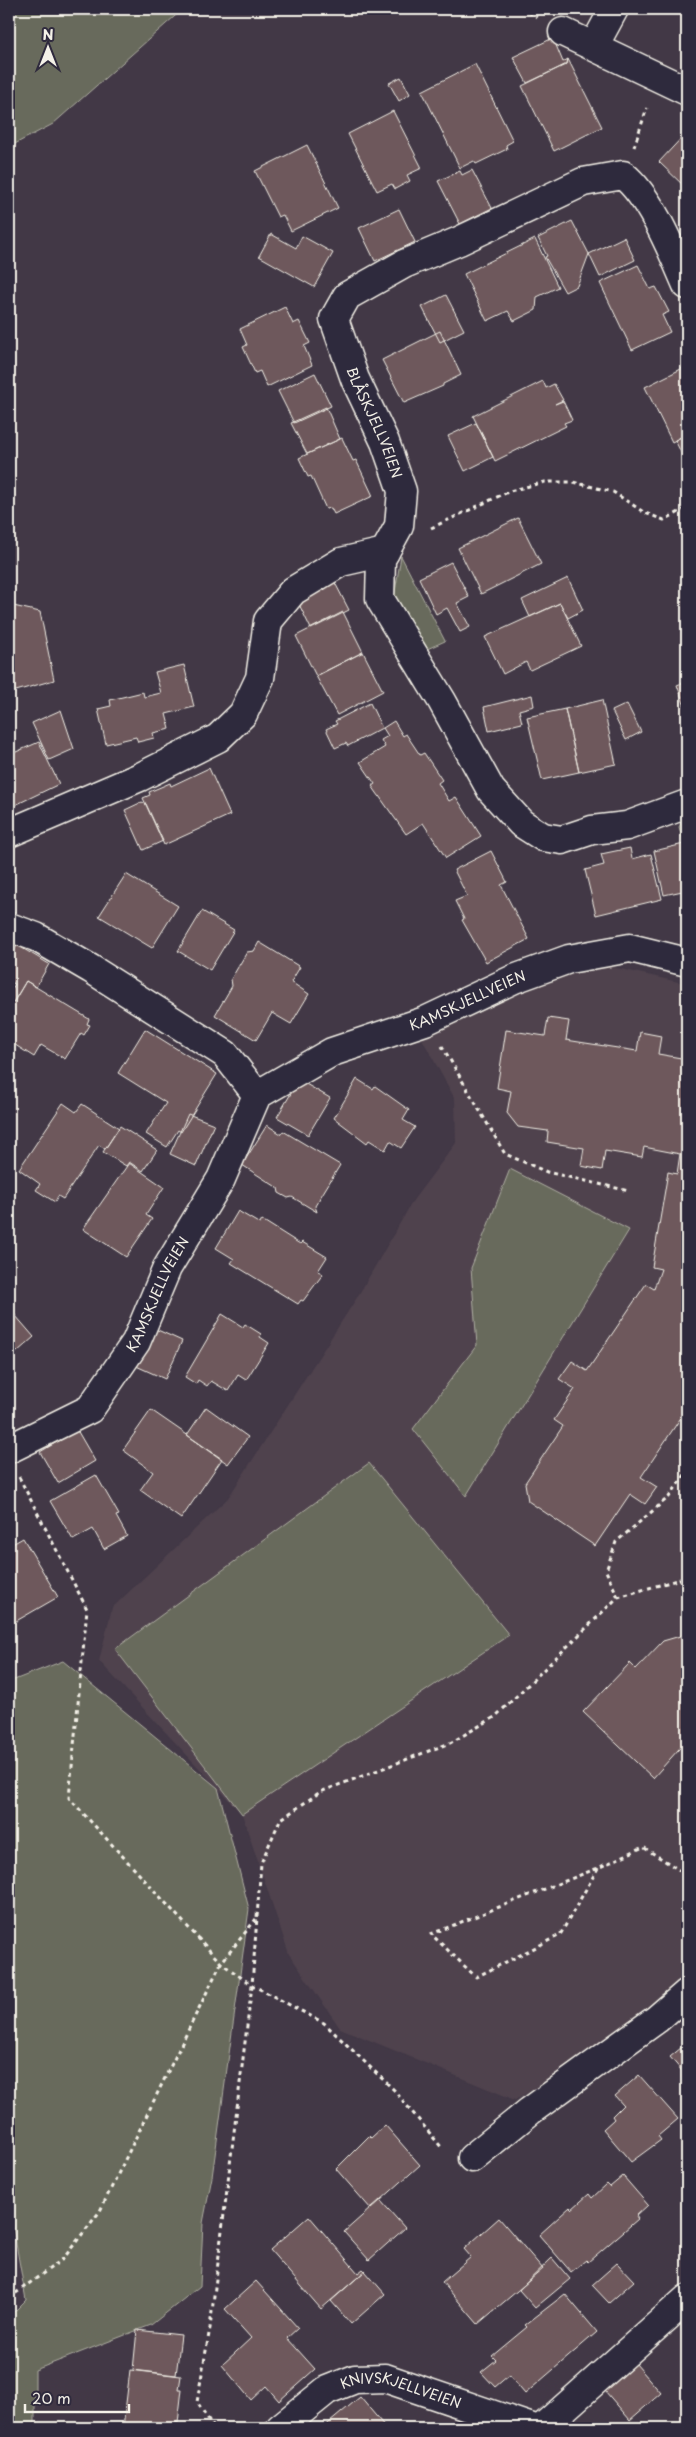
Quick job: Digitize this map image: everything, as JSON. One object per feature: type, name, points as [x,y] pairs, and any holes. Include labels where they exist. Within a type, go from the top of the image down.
[{"type":"street","points":[[594,46],[614,9]]},
{"type":"street","points":[[563,32],[687,91]]},
{"type":"street","points":[[623,175],[636,186],[672,250],[687,286]]},
{"type":"street","name":"BLÅSKJELLVEIEN","points":[[623,175],[583,182],[459,241],[404,264],[347,296],[334,319],[354,379],[385,442],[402,491],[399,526],[382,559],[380,599],[442,701],[491,790],[521,823],[543,836],[562,840],[592,830],[627,826],[687,804]]},
{"type":"street","points":[[9,833],[140,778],[218,738],[243,714],[260,678],[268,621],[293,591],[341,562],[385,552]]},
{"type":"street","points":[[9,927],[36,937],[84,964],[225,1054],[257,1095]]},
{"type":"street","name":"KAMSKJELLVEIEN","points":[[13,1461],[90,1409],[136,1342],[166,1268],[221,1179],[257,1095],[332,1052],[424,1021],[514,979],[568,959],[630,948],[687,962]]},
{"type":"street","points":[[472,2158],[530,2111],[657,2019],[687,1993]]},
{"type":"street","points":[[542,2428],[687,2299]]},
{"type":"street","name":"KNIVSKJELLVEIEN","points":[[280,2428],[327,2390],[355,2379],[385,2378],[532,2428]]},
{"type":"path","points":[[623,175],[660,78]]},
{"type":"path","points":[[385,552],[492,499],[546,482],[573,482],[613,492],[645,514],[664,520],[687,508]]},
{"type":"path","points":[[424,1021],[446,1052],[505,1154],[547,1172],[629,1191]]},
{"type":"path","points":[[13,1461],[87,1609],[69,1798],[221,1963],[252,1985],[324,2023],[394,2090],[442,2148],[472,2158]]},
{"type":"path","points":[[618,1597],[606,1571],[616,1542],[669,1497],[687,1472]]},
{"type":"path","points":[[214,2428],[197,2402],[210,2328],[252,1985],[260,1863],[280,1820],[320,1792],[450,1743],[495,1717],[618,1597],[687,1577]]},
{"type":"path","points":[[598,1868],[560,1935],[476,1977],[431,1934],[598,1868],[643,1847],[687,1875]]},
{"type":"path","points":[[9,2298],[63,2259],[100,2211],[221,1963],[257,1918]]},
{"type":"shaded area","points":[[581,960],[687,984],[687,1972],[613,2042],[515,2100],[340,2028],[289,1954],[242,1814],[99,1661],[112,1608],[228,1498],[358,1296],[414,1199],[456,1143],[455,1099],[420,1035]]},
{"type":"green space","points":[[9,9],[183,9],[53,124],[9,147]]},
{"type":"green space","points":[[401,556],[445,641],[416,654],[393,604]]},
{"type":"green space","points":[[687,817],[687,853],[679,827],[684,818]]},
{"type":"green space","points":[[510,1169],[629,1230],[466,1496],[413,1429],[477,1345],[471,1268]]},
{"type":"green space","points":[[369,1463],[509,1635],[242,1814],[115,1649]]},
{"type":"green space","points":[[63,1661],[218,1788],[249,1909],[212,2177],[203,2223],[200,2286],[151,2325],[35,2370],[35,2428],[9,2428],[9,2317],[26,2300],[9,2204],[9,1682]]},
{"type":"building","points":[[553,38],[563,62],[568,59],[567,64],[527,83],[513,57]]},
{"type":"building","points":[[568,59],[602,127],[554,151],[522,86],[567,64]]},
{"type":"building","points":[[475,64],[513,141],[506,145],[507,149],[476,164],[474,161],[460,168],[422,91]]},
{"type":"building","points":[[401,77],[410,94],[399,101],[389,83]]},
{"type":"building","points":[[393,111],[422,168],[407,175],[410,181],[395,189],[392,184],[377,191],[348,134]]},
{"type":"building","points":[[687,132],[687,189],[659,162]]},
{"type":"building","points":[[307,145],[338,208],[291,231],[283,215],[278,217],[255,171]]},
{"type":"building","points":[[472,170],[492,208],[460,224],[438,181],[460,171],[462,175]]},
{"type":"building","points":[[399,209],[415,242],[375,261],[359,228]]},
{"type":"building","points":[[572,221],[589,254],[577,286],[565,292],[545,257],[547,256],[538,238]]},
{"type":"building","points":[[271,234],[296,248],[302,236],[333,253],[314,287],[259,256]]},
{"type":"building","points":[[624,237],[635,260],[600,277],[589,254]]},
{"type":"building","points":[[535,239],[558,287],[537,297],[536,310],[514,321],[508,311],[487,321],[464,274]]},
{"type":"building","points":[[638,265],[650,289],[656,287],[669,312],[662,315],[670,332],[632,350],[600,283]]},
{"type":"building","points":[[446,295],[464,330],[440,342],[422,307]]},
{"type":"building","points":[[285,307],[293,324],[299,321],[310,343],[304,346],[312,365],[267,387],[260,371],[255,373],[243,347],[247,345],[240,329]]},
{"type":"building","points":[[440,331],[461,375],[443,384],[443,386],[404,403],[382,360]]},
{"type":"building","points":[[687,366],[687,434],[672,442],[645,387]]},
{"type":"building","points":[[315,373],[331,406],[294,423],[278,391]]},
{"type":"building","points":[[543,381],[546,388],[554,384],[563,400],[555,404],[563,401],[572,420],[564,423],[566,426],[495,461],[473,416]]},
{"type":"building","points":[[326,407],[340,439],[307,454],[291,423]]},
{"type":"building","points":[[476,423],[493,457],[465,471],[448,436]]},
{"type":"building","points":[[687,434],[687,465],[675,440]]},
{"type":"building","points":[[342,438],[353,461],[356,460],[373,496],[334,514],[331,508],[326,509],[311,476],[308,477],[299,458]]},
{"type":"building","points":[[518,518],[541,564],[481,594],[458,548]]},
{"type":"building","points":[[451,562],[469,597],[457,603],[470,627],[460,632],[447,608],[436,614],[419,578]]},
{"type":"building","points":[[332,577],[349,610],[311,629],[295,596]]},
{"type":"building","points":[[568,578],[583,610],[568,618],[560,603],[530,617],[522,600]]},
{"type":"building","points":[[560,603],[581,646],[530,670],[526,662],[503,674],[485,637]]},
{"type":"building","points":[[9,605],[40,612],[54,680],[9,693]]},
{"type":"building","points":[[343,612],[363,652],[316,676],[296,636]]},
{"type":"building","points":[[363,652],[383,691],[337,715],[316,676]]},
{"type":"building","points":[[184,665],[194,707],[166,714],[170,729],[153,733],[154,738],[138,742],[136,737],[106,744],[98,709],[111,706],[110,700],[143,692],[144,697],[161,693],[155,672]]},
{"type":"building","points":[[687,681],[687,712],[677,685]]},
{"type":"building","points":[[532,695],[534,706],[519,710],[522,723],[489,731],[484,707]]},
{"type":"building","points":[[602,700],[616,764],[579,772],[565,709]]},
{"type":"building","points":[[370,703],[382,728],[348,746],[346,743],[335,748],[326,729],[337,724],[335,721]]},
{"type":"building","points":[[627,704],[641,732],[626,740],[612,711]]},
{"type":"building","points":[[565,709],[579,772],[542,780],[527,717]]},
{"type":"building","points":[[61,710],[74,749],[49,760],[32,723]]},
{"type":"building","points":[[394,721],[403,736],[406,734],[420,755],[424,753],[442,780],[438,783],[449,801],[456,797],[481,836],[446,858],[423,823],[406,834],[372,786],[375,784],[360,762],[385,747],[381,740],[388,736],[383,728]]},
{"type":"building","points":[[39,742],[59,784],[9,808],[9,755]]},
{"type":"building","points":[[209,768],[230,815],[164,845],[143,798],[150,795],[149,792],[170,783],[171,786]]},
{"type":"building","points":[[142,802],[146,804],[163,841],[143,850],[125,810]]},
{"type":"building","points":[[684,844],[687,859],[687,890],[664,895],[654,851]]},
{"type":"building","points":[[630,848],[632,859],[651,854],[662,899],[596,915],[585,870],[604,865],[601,854]]},
{"type":"building","points":[[491,851],[507,882],[501,885],[529,939],[486,962],[462,920],[464,919],[455,901],[467,896],[454,870]]},
{"type":"building","points":[[126,874],[178,906],[152,948],[99,916]]},
{"type":"building","points":[[202,911],[234,930],[210,970],[178,951]]},
{"type":"building","points":[[259,942],[300,967],[291,982],[309,994],[291,1024],[272,1013],[256,1040],[215,1015],[232,986],[231,979],[247,952],[254,951]]},
{"type":"building","points":[[17,945],[49,964],[36,987],[26,981],[11,1006],[9,1004],[9,994],[15,984],[9,981],[9,960]]},
{"type":"building","points":[[26,981],[89,1019],[87,1024],[90,1025],[84,1035],[81,1033],[65,1059],[41,1045],[34,1057],[9,1041],[9,1010]]},
{"type":"building","points":[[548,1018],[569,1021],[566,1040],[637,1051],[640,1032],[661,1036],[658,1054],[687,1059],[687,1419],[682,1416],[641,1477],[657,1487],[645,1504],[630,1494],[595,1546],[528,1501],[525,1483],[563,1426],[554,1420],[575,1389],[559,1379],[572,1361],[587,1371],[646,1284],[654,1289],[661,1269],[652,1267],[668,1172],[677,1174],[680,1154],[644,1147],[642,1157],[605,1151],[602,1170],[581,1166],[584,1148],[547,1142],[548,1131],[518,1127],[507,1113],[511,1091],[497,1088],[506,1030],[545,1036]]},
{"type":"building","points":[[145,1029],[217,1074],[181,1132],[178,1130],[167,1147],[146,1134],[166,1103],[118,1073]]},
{"type":"building","points":[[357,1079],[373,1089],[375,1086],[409,1110],[403,1120],[415,1127],[401,1148],[390,1141],[385,1150],[369,1140],[367,1143],[334,1118]]},
{"type":"building","points":[[299,1080],[330,1098],[308,1135],[277,1117]]},
{"type":"building","points":[[63,1103],[76,1112],[82,1104],[119,1128],[105,1149],[99,1145],[63,1199],[58,1196],[55,1202],[36,1190],[40,1184],[19,1169]]},
{"type":"building","points":[[188,1114],[214,1124],[196,1166],[170,1154]]},
{"type":"building","points":[[267,1125],[281,1134],[283,1131],[340,1165],[315,1206],[317,1212],[292,1197],[288,1198],[279,1193],[278,1188],[242,1165]]},
{"type":"building","points":[[120,1126],[157,1150],[143,1171],[129,1162],[126,1166],[103,1152]]},
{"type":"building","points":[[129,1163],[164,1187],[146,1215],[152,1219],[126,1257],[83,1229]]},
{"type":"building","points":[[238,1211],[260,1224],[262,1220],[300,1244],[302,1242],[327,1257],[318,1271],[323,1274],[303,1301],[301,1300],[298,1304],[231,1263],[234,1259],[216,1248]]},
{"type":"building","points":[[9,1308],[34,1337],[9,1359]]},
{"type":"building","points":[[222,1314],[243,1327],[245,1324],[261,1334],[260,1337],[269,1343],[246,1380],[238,1375],[228,1391],[211,1381],[207,1386],[198,1380],[196,1384],[185,1377]]},
{"type":"building","points":[[151,1327],[182,1341],[165,1379],[134,1365]]},
{"type":"building","points":[[206,1407],[248,1437],[228,1464],[187,1435]]},
{"type":"building","points":[[151,1410],[222,1459],[181,1519],[140,1490],[153,1472],[123,1450]]},
{"type":"building","points":[[77,1430],[95,1461],[58,1483],[40,1452]]},
{"type":"building","points":[[96,1475],[119,1515],[116,1516],[127,1536],[104,1549],[93,1529],[73,1540],[50,1501]]},
{"type":"building","points":[[23,1538],[58,1597],[11,1624],[9,1620],[9,1546]]},
{"type":"building","points":[[687,1634],[687,1740],[653,1778],[583,1712],[630,1663],[636,1669],[663,1641]]},
{"type":"building","points":[[687,2043],[687,2085],[682,2078],[682,2071],[670,2057]]},
{"type":"building","points":[[639,2075],[678,2119],[658,2136],[661,2140],[631,2162],[603,2129],[614,2119],[612,2116],[623,2105],[615,2096]]},
{"type":"building","points":[[385,2125],[420,2165],[371,2209],[336,2169],[369,2136],[371,2138]]},
{"type":"building","points":[[623,2176],[648,2205],[636,2216],[638,2219],[588,2262],[586,2260],[571,2272],[539,2235],[570,2207],[572,2209],[589,2194],[592,2198],[607,2184],[610,2187]]},
{"type":"building","points":[[380,2200],[405,2228],[369,2260],[344,2232]]},
{"type":"building","points":[[309,2216],[358,2273],[363,2269],[365,2271],[321,2309],[270,2250]]},
{"type":"building","points":[[499,2218],[543,2269],[478,2324],[442,2282],[471,2257],[464,2249]]},
{"type":"building","points":[[552,2258],[570,2279],[535,2308],[519,2290]]},
{"type":"building","points":[[617,2263],[634,2281],[609,2303],[592,2285]]},
{"type":"building","points":[[365,2271],[385,2294],[351,2324],[331,2301]]},
{"type":"building","points":[[256,2281],[298,2328],[287,2338],[315,2369],[279,2401],[266,2386],[251,2400],[222,2365],[251,2338],[225,2309]]},
{"type":"building","points":[[565,2294],[597,2332],[525,2394],[509,2375],[495,2387],[481,2372],[496,2360],[492,2356],[527,2327],[525,2325]]},
{"type":"building","points":[[137,2330],[181,2335],[176,2375],[133,2370]]},
{"type":"building","points":[[636,2364],[661,2393],[630,2420],[605,2391]]},
{"type":"building","points":[[130,2370],[181,2376],[179,2389],[182,2389],[178,2423],[176,2422],[175,2428],[123,2428]]},
{"type":"building","points":[[360,2397],[386,2428],[323,2428]]},
{"type":"building","points":[[687,2417],[687,2428],[674,2428]]}]
